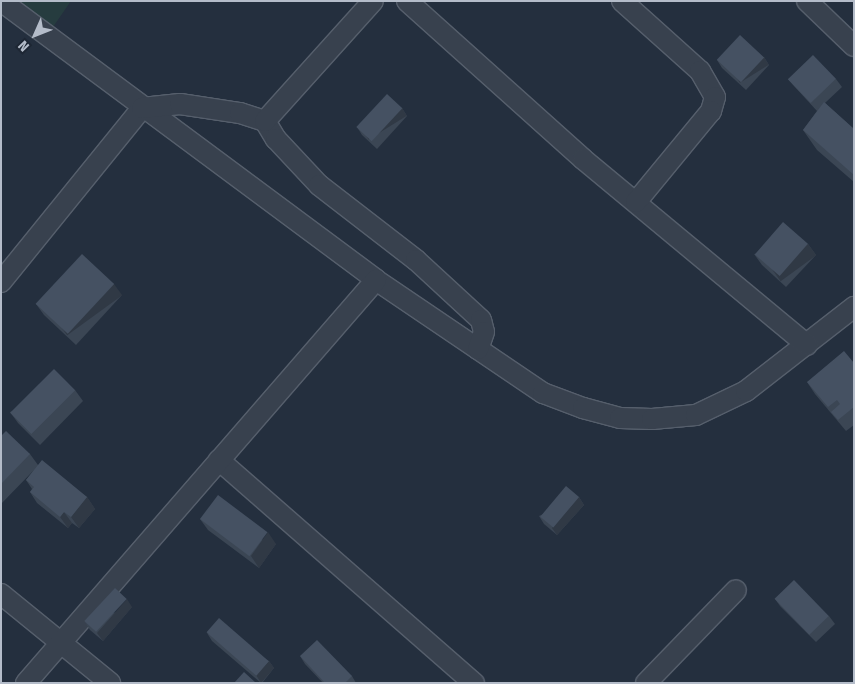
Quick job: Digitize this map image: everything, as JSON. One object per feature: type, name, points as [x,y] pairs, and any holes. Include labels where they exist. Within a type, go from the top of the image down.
[{"type":"street","points":[[1,1],[142,108],[376,280],[543,393],[620,418],[652,419],[696,415],[738,395],[807,345],[854,307]]},
{"type":"street","points":[[265,121],[373,1]]},
{"type":"street","points":[[406,1],[490,78],[807,345]]},
{"type":"street","points":[[622,1],[700,71],[715,97],[711,111],[636,202]]},
{"type":"street","points":[[807,1],[854,46]]},
{"type":"street","points":[[1,282],[142,108],[180,104],[240,113],[265,121],[276,139],[320,185],[416,260],[481,320],[484,332],[478,349]]},
{"type":"street","points":[[26,683],[376,280]]},
{"type":"street","points":[[219,460],[474,683]]},
{"type":"street","points":[[646,683],[736,590]]},
{"type":"street","points":[[1,594],[61,641],[110,683]]},
{"type":"green space","points":[[19,1],[71,1],[53,27]]},
{"type":"building","points":[[740,35],[764,58],[741,82],[717,60]]},
{"type":"building","points":[[813,55],[836,79],[811,103],[788,79]]},
{"type":"building","points":[[387,94],[402,108],[372,141],[356,127]]},
{"type":"building","points":[[824,102],[854,129],[854,175],[803,130]]},
{"type":"building","points":[[783,222],[808,244],[780,276],[755,254]]},
{"type":"building","points":[[82,254],[114,284],[68,334],[36,304]]},
{"type":"building","points":[[844,351],[854,363],[854,407],[838,420],[831,412],[840,404],[837,400],[828,407],[807,382]]},
{"type":"building","points":[[54,369],[75,390],[31,434],[10,413]]},
{"type":"building","points":[[6,431],[30,454],[1,484],[1,436]]},
{"type":"building","points":[[42,460],[87,497],[71,517],[64,512],[60,517],[30,492],[34,487],[26,480]]},
{"type":"building","points":[[566,486],[579,497],[553,528],[540,517]]},
{"type":"building","points":[[218,495],[268,532],[249,556],[200,519]]},
{"type":"building","points":[[794,580],[829,616],[809,635],[775,599]]},
{"type":"building","points":[[115,588],[127,599],[96,632],[84,621]]},
{"type":"building","points":[[219,618],[269,661],[256,676],[207,632]]},
{"type":"building","points":[[317,640],[352,676],[345,683],[325,683],[300,656]]},
{"type":"building","points":[[244,672],[256,683],[234,683]]}]
